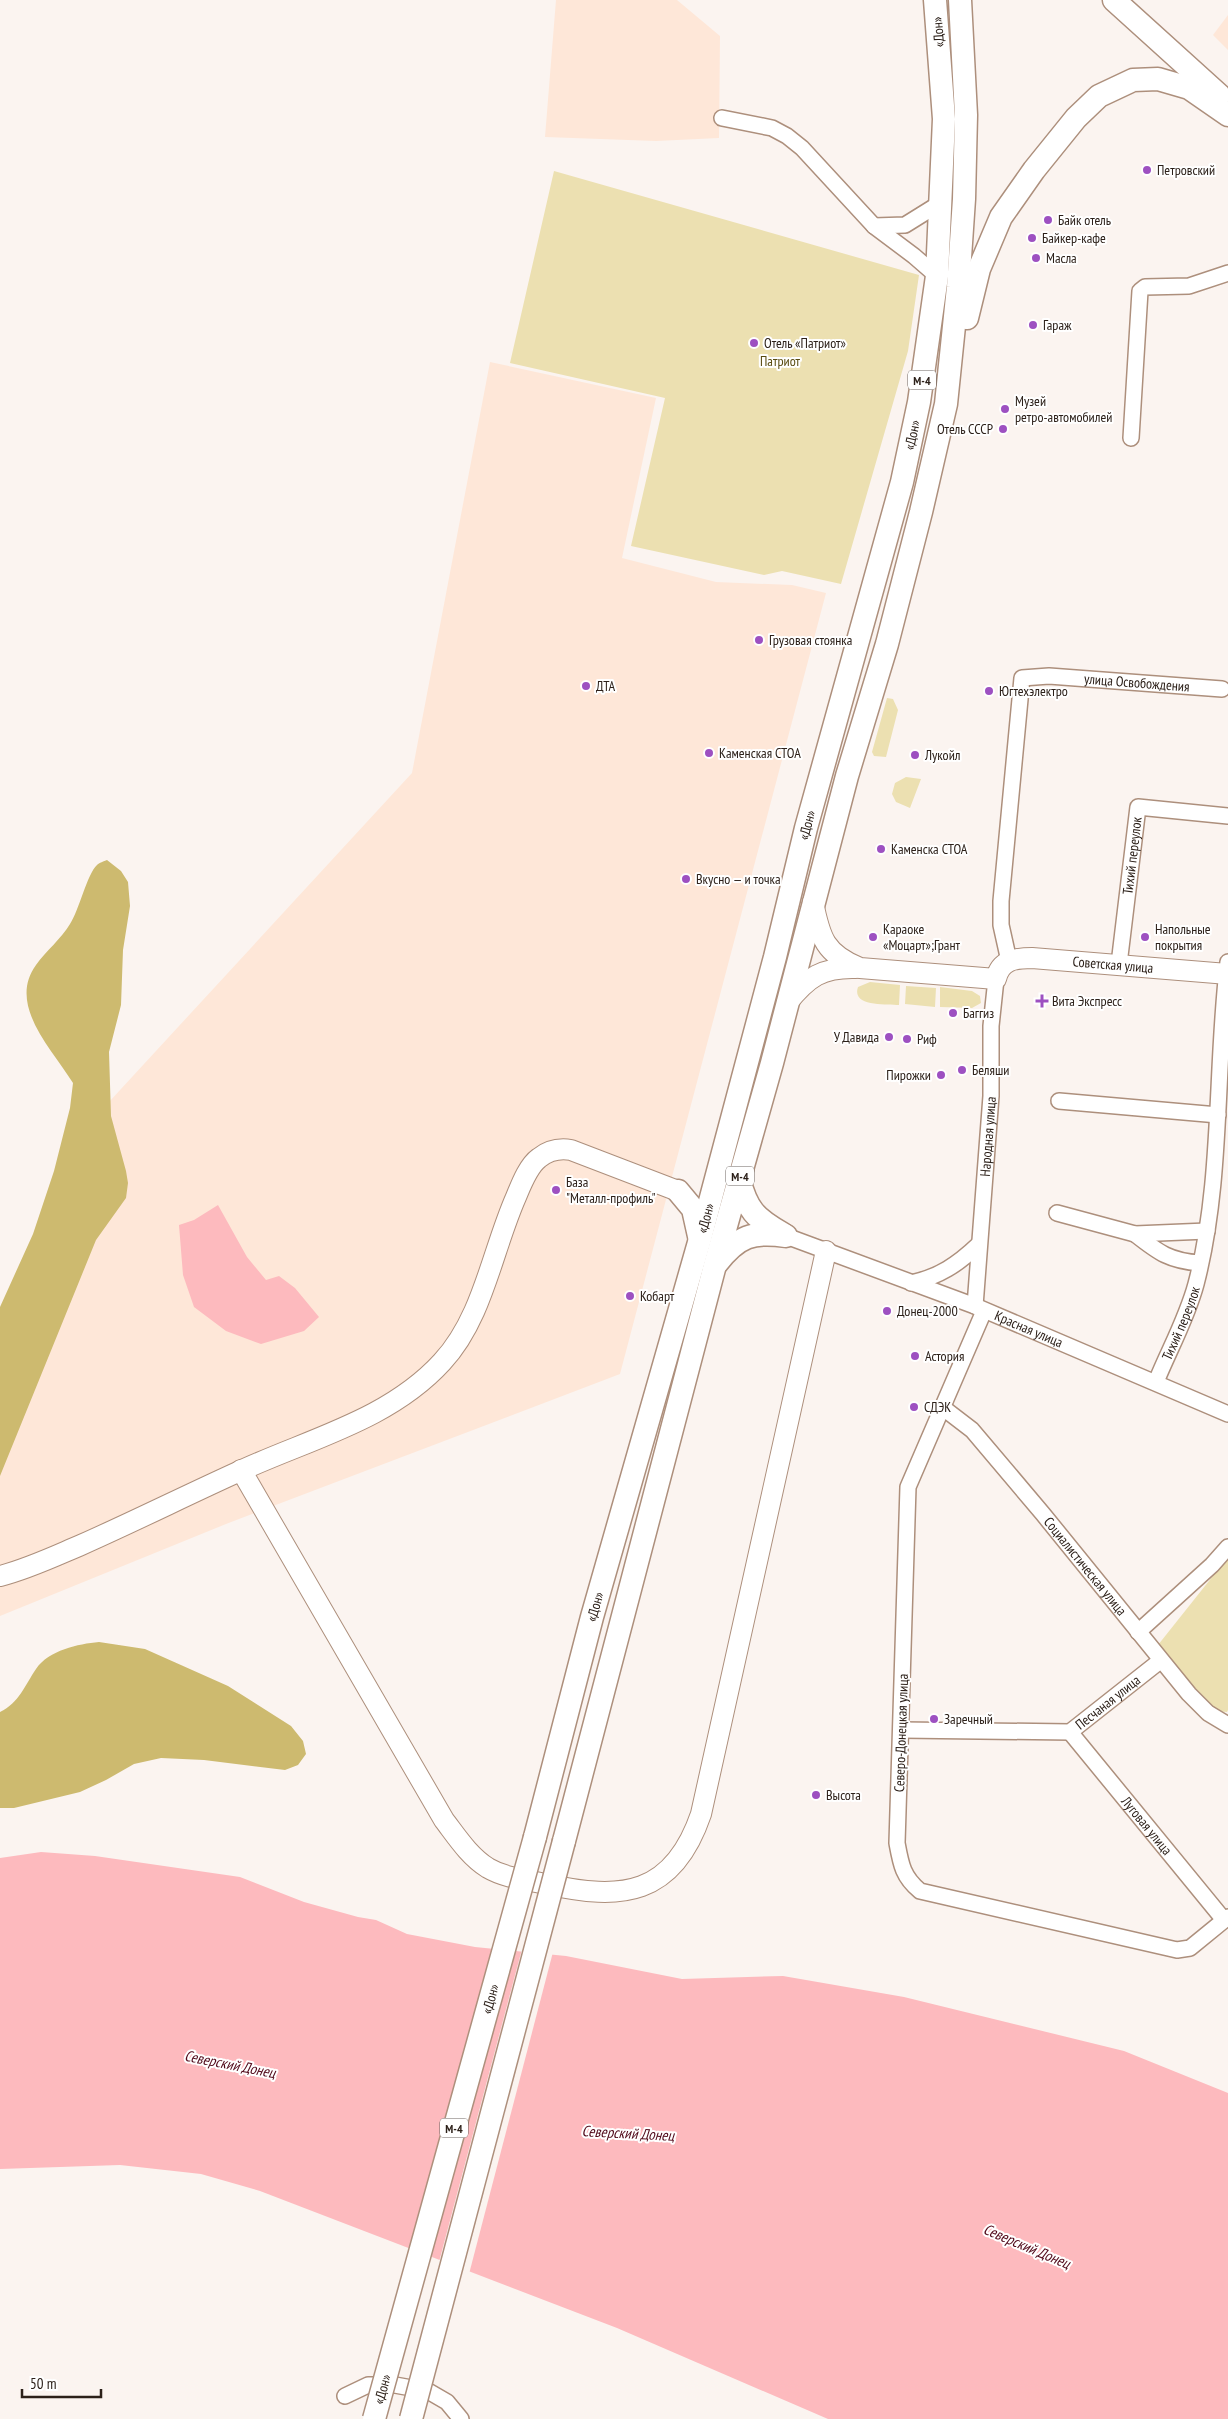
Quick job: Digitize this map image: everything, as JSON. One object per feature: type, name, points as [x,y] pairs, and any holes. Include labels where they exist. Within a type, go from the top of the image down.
[{"type":"highway","name":"«Дон»","points":[[374,2419],[535,1837],[592,1617],[700,1239],[806,828],[902,482],[917,410],[937,276],[942,202],[944,119],[935,0]]},
{"type":"highway","name":"«Дон»","points":[[411,2419],[715,1266],[847,776],[887,644],[921,512],[946,404],[958,287],[964,199],[966,115],[960,0]]},
{"type":"highway","points":[[1114,0],[1228,103]]},
{"type":"highway","points":[[1122,0],[1195,63]]},
{"type":"highway","points":[[1133,0],[1170,35],[1195,63]]},
{"type":"highway","points":[[946,404],[956,371],[973,290],[988,245],[1001,217],[1034,170],[1092,102],[1122,84],[1145,79],[1158,79],[1189,88],[1228,114]]},
{"type":"highway","points":[[678,1191],[691,1191],[701,1188],[718,1170]]},
{"type":"highway","points":[[739,1179],[744,1197],[756,1217],[786,1236]]},
{"type":"highway","points":[[678,1191],[693,1209],[700,1239]]},
{"type":"highway","points":[[715,1266],[727,1250],[746,1237],[766,1233],[786,1236]]},
{"type":"main road","points":[[1195,63],[1228,94]]},
{"type":"main road","name":"Советская улица","points":[[813,902],[826,947],[843,960],[860,968],[1002,969],[1032,958],[1228,970]]},
{"type":"main road","points":[[787,1003],[797,990],[821,972],[835,968],[860,968]]},
{"type":"main road","points":[[0,1576],[17,1572],[125,1526],[241,1470],[333,1433],[380,1410],[410,1391],[442,1362],[467,1326],[509,1213],[522,1183],[538,1158],[560,1148],[570,1150],[678,1191]]},
{"type":"main road","points":[[241,1470],[444,1820],[472,1854],[488,1868],[505,1876],[576,1891],[612,1893],[632,1890],[647,1884],[676,1862],[691,1840],[701,1814],[826,1251]]},
{"type":"street","points":[[722,118],[772,128],[787,136],[802,148],[874,226],[937,276]]},
{"type":"street","points":[[874,226],[905,225],[923,216],[942,202]]},
{"type":"street","points":[[1131,438],[1140,291],[1148,287],[1189,286],[1228,272]]},
{"type":"street","name":"улица Освобождения","points":[[1022,678],[1049,676],[1222,688]]},
{"type":"street","name":"Народная улица","points":[[980,1309],[978,1245],[991,1096],[992,1026],[1002,969],[1001,901],[1022,678]]},
{"type":"street","name":"Тихий переулок","points":[[1119,964],[1138,807],[1228,816]]},
{"type":"street","name":"Тихий переулок","points":[[1156,1382],[1190,1304],[1207,1231],[1218,1115],[1228,970]]},
{"type":"street","points":[[1059,1101],[1218,1115]]},
{"type":"street","points":[[1057,1213],[1135,1234],[1207,1231]]},
{"type":"street","points":[[1135,1234],[1158,1252],[1171,1259],[1200,1263]]},
{"type":"street","name":"Красная улица","points":[[786,1236],[980,1309],[1228,1414]]},
{"type":"street","points":[[911,1283],[933,1278],[978,1245]]},
{"type":"street","name":"Северо-Донецкая улица","points":[[980,1309],[942,1407],[908,1487],[902,1730],[897,1843],[901,1870],[909,1882],[920,1891],[1177,1950],[1186,1950],[1226,1919]]},
{"type":"street","name":"Социалистическая улица","points":[[942,1407],[972,1430],[1043,1514],[1160,1661],[1208,1713],[1228,1725]]},
{"type":"street","points":[[1138,1632],[1212,1565],[1228,1547]]},
{"type":"street","name":"Песчаная улица","points":[[902,1730],[1070,1732],[1160,1661]]},
{"type":"street","name":"Луговая улица","points":[[1070,1732],[1226,1919]]},
{"type":"street","points":[[345,2396],[368,2385],[395,2384],[428,2391],[447,2402],[461,2419]]},
{"type":"shaded area","points":[[556,0],[677,0],[720,36],[719,138],[656,141],[545,137]]},
{"type":"shaded area","points":[[1228,15],[1228,50],[1213,35]]},
{"type":"shaded area","points":[[490,362],[656,398],[622,558],[716,582],[792,585],[826,593],[620,1374],[226,1524],[0,1616],[0,1357],[74,1140],[412,773]]},
{"type":"shaded area","points":[[107,860],[121,871],[128,882],[130,906],[123,950],[121,1005],[109,1052],[111,1116],[126,1171],[128,1183],[126,1198],[96,1240],[0,1476],[0,1307],[33,1234],[54,1171],[70,1108],[73,1083],[44,1041],[29,1011],[27,996],[28,980],[36,965],[70,924],[93,870],[98,864]]},
{"type":"shaded area","points":[[99,1642],[145,1649],[228,1686],[291,1726],[303,1741],[306,1754],[298,1765],[285,1770],[204,1760],[161,1758],[134,1764],[80,1792],[14,1808],[0,1808],[0,1712],[17,1699],[36,1669],[48,1657],[73,1646]]},
{"type":"green space","name":"Патриот","points":[[554,171],[919,275],[908,351],[841,584],[782,571],[764,575],[631,546],[665,398],[510,363]]},
{"type":"green space","points":[[887,698],[893,699],[898,710],[886,757],[874,756],[872,752]]},
{"type":"green space","points":[[906,777],[921,779],[910,808],[896,802],[892,794],[895,783]]},
{"type":"green space","points":[[870,982],[900,985],[899,1005],[871,1003],[860,998],[857,993],[858,987]]},
{"type":"green space","points":[[906,986],[936,988],[935,1007],[905,1004]]},
{"type":"green space","points":[[940,987],[972,991],[980,996],[981,1003],[972,1008],[940,1007]]},
{"type":"green space","points":[[1228,1557],[1227,1712],[1216,1711],[1161,1653],[1158,1645]]},
{"type":"water","points":[[218,1205],[247,1257],[266,1280],[279,1276],[295,1288],[319,1317],[304,1331],[261,1344],[226,1331],[194,1307],[183,1275],[179,1225],[194,1220]]},
{"type":"water","name":"Северский Донец","points":[[41,1852],[95,1856],[240,1877],[304,1902],[376,1920],[407,1934],[475,1947],[566,1956],[682,1979],[783,1976],[904,1997],[1124,2051],[1228,2093],[1228,2419],[828,2419],[617,2328],[260,2191],[201,2174],[120,2165],[0,2169],[0,1858]]},
{"type":"pier","points":[[522,1949],[553,1952],[469,2274],[439,2262]]},
{"type":"place","name":"Петровский","points":[[1147,170]]},
{"type":"place","name":"Байк отель","points":[[1048,220]]},
{"type":"place","name":"Байкер-кафе","points":[[1032,238]]},
{"type":"place","name":"Масла","points":[[1036,258]]},
{"type":"place","name":"Гараж","points":[[1033,325]]},
{"type":"place","name":"Отель «Патриот»","points":[[754,343]]},
{"type":"place","name":"Музей ретро-автомобилей","points":[[1005,409]]},
{"type":"place","name":"Отель СССР","points":[[1003,429]]},
{"type":"place","name":"Грузовая стоянка","points":[[759,640]]},
{"type":"place","name":"ДТА","points":[[586,686]]},
{"type":"place","name":"Югтехэлектро","points":[[989,691]]},
{"type":"place","name":"Каменская СТОА","points":[[709,753]]},
{"type":"place","name":"Лукойл","points":[[915,755]]},
{"type":"place","name":"Каменска СТОА","points":[[881,849]]},
{"type":"place","name":"Вкусно — и точка","points":[[686,879]]},
{"type":"place","name":"Караоке «Моцарт»;Грант","points":[[873,937]]},
{"type":"place","name":"Напольные покрытия","points":[[1145,937]]},
{"type":"place","name":"Вита Экспресс","points":[[1042,1001]]},
{"type":"place","name":"Баггиз","points":[[953,1013]]},
{"type":"place","name":"У Давида","points":[[889,1037]]},
{"type":"place","name":"Риф","points":[[907,1039]]},
{"type":"place","name":"Беляши","points":[[962,1070]]},
{"type":"place","name":"Пирожки","points":[[941,1075]]},
{"type":"place","name":"База \"Металл-профиль\"","points":[[556,1190]]},
{"type":"place","name":"Кобарт","points":[[630,1296]]},
{"type":"place","name":"Донец-2000","points":[[887,1311]]},
{"type":"place","name":"Астория","points":[[915,1356]]},
{"type":"place","name":"СДЭК","points":[[914,1407]]},
{"type":"place","name":"Заречный","points":[[934,1719]]},
{"type":"place","name":"Высота","points":[[816,1795]]}]
